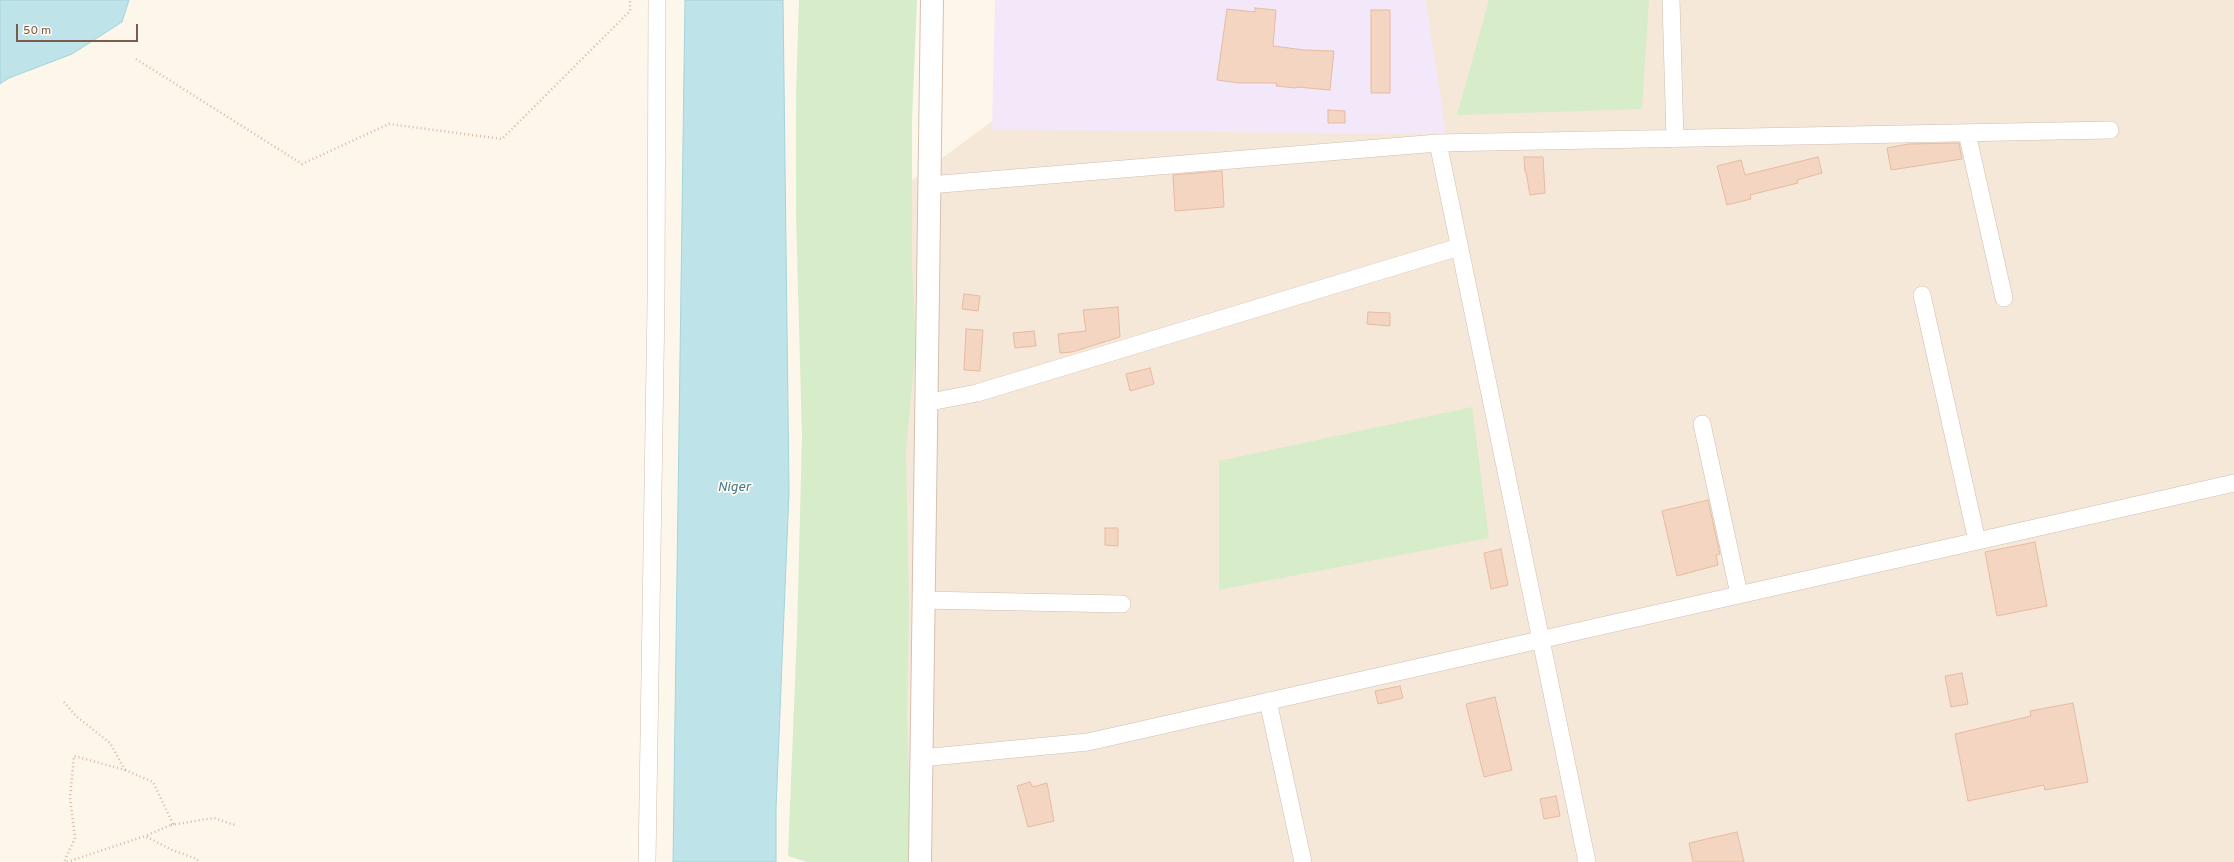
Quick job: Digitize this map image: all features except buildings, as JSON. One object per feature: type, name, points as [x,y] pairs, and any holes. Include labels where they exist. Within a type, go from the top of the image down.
[{"type":"main road","points":[[920,862],[922,600],[932,0]]},
{"type":"street","points":[[647,862],[656,303],[657,0]]},
{"type":"street","points":[[1671,0],[1675,139]]},
{"type":"street","points":[[929,186],[1438,143],[2110,130]]},
{"type":"street","points":[[1967,133],[2004,298]]},
{"type":"street","points":[[1438,143],[1586,862]]},
{"type":"street","points":[[925,403],[977,393],[1459,247]]},
{"type":"street","points":[[1922,295],[1978,541]]},
{"type":"street","points":[[1702,424],[1739,594]]},
{"type":"street","points":[[921,758],[1088,742],[2234,483]]},
{"type":"street","points":[[922,600],[1122,604]]},
{"type":"street","points":[[1268,701],[1303,862]]},
{"type":"path","points":[[136,59],[302,164],[389,124],[502,139],[630,11],[630,0]]},
{"type":"path","points":[[64,702],[76,716],[110,743],[125,770]]},
{"type":"path","points":[[65,862],[75,838],[70,798],[74,756],[125,770],[153,782],[173,824],[171,825]]},
{"type":"path","points":[[65,862],[145,836],[171,825],[214,818],[235,825]]},
{"type":"path","points":[[145,836],[172,850],[197,859],[199,862]]},
{"type":"shaded area","points":[[995,0],[1426,0],[1446,134],[992,130]]},
{"type":"shaded area","points":[[1233,0],[2234,0],[2234,862],[877,862],[888,198],[1109,35]]},
{"type":"green space","points":[[799,0],[917,0],[912,120],[912,263],[916,345],[906,450],[909,608],[907,711],[911,862],[807,862],[788,856],[797,632],[802,436],[796,214],[796,96]]},
{"type":"green space","points":[[1489,0],[1649,0],[1642,109],[1457,115]]},
{"type":"green space","points":[[1472,407],[1489,538],[1219,590],[1219,461]]},
{"type":"water","points":[[0,0],[129,0],[122,22],[72,54],[9,78],[0,84]]},
{"type":"water","name":"Niger","points":[[685,0],[783,0],[789,491],[776,809],[776,862],[673,862]]}]
